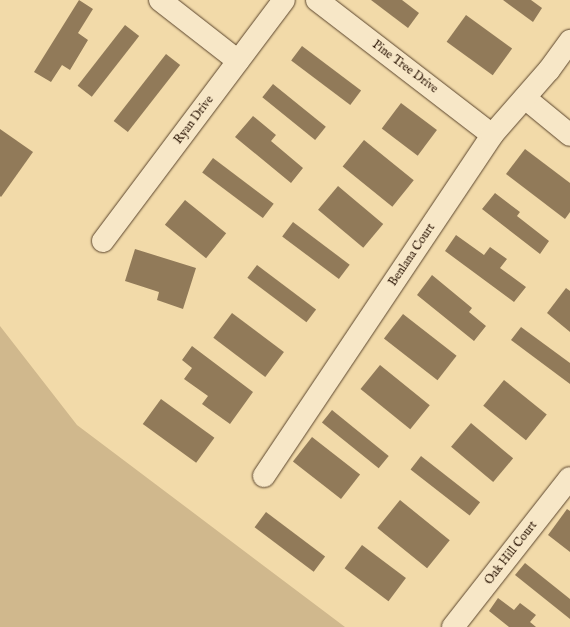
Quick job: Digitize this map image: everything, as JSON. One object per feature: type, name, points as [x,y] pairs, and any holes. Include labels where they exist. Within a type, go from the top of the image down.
[{"type":"street","points":[[160,0],[238,62]]},
{"type":"street","name":"Ryan Drive","points":[[103,241],[284,0]]},
{"type":"street","name":"Pine Tree Drive","points":[[317,0],[492,135]]},
{"type":"street","name":"Benlana Court","points":[[264,476],[492,135],[525,98],[570,41]]},
{"type":"street","points":[[525,98],[570,135]]},
{"type":"street","name":"Oak Hill Court","points":[[453,627],[570,478]]},
{"type":"shaded area","points":[[0,326],[77,425],[345,627],[0,627]]},
{"type":"building","points":[[79,0],[93,9],[78,33],[88,40],[70,70],[62,65],[51,82],[34,72]]},
{"type":"building","points":[[371,0],[402,0],[419,13],[408,28]]},
{"type":"building","points":[[503,0],[531,0],[542,8],[533,22]]},
{"type":"building","points":[[466,15],[512,49],[493,75],[447,42]]},
{"type":"building","points":[[125,25],[139,36],[92,97],[78,86]]},
{"type":"building","points":[[302,46],[361,91],[350,105],[291,60]]},
{"type":"building","points":[[166,54],[180,65],[128,132],[114,121]]},
{"type":"building","points":[[273,84],[326,127],[315,140],[262,97]]},
{"type":"building","points":[[401,103],[437,130],[418,156],[382,129]]},
{"type":"building","points":[[253,116],[276,135],[271,141],[303,168],[291,183],[235,137]]},
{"type":"building","points":[[0,129],[33,152],[1,197],[0,196]]},
{"type":"building","points":[[364,140],[414,180],[392,207],[343,166]]},
{"type":"building","points":[[525,149],[570,183],[570,212],[565,219],[506,174]]},
{"type":"building","points":[[213,158],[274,204],[263,218],[202,172]]},
{"type":"building","points":[[338,186],[383,224],[363,248],[318,210]]},
{"type":"building","points":[[495,193],[520,212],[517,216],[549,241],[540,254],[482,209]]},
{"type":"building","points":[[185,200],[226,233],[206,258],[165,225]]},
{"type":"building","points":[[293,222],[350,265],[339,279],[282,236]]},
{"type":"building","points":[[456,235],[484,255],[490,247],[507,259],[500,268],[526,287],[514,302],[445,251]]},
{"type":"building","points":[[135,249],[196,268],[183,309],[157,300],[159,292],[125,281]]},
{"type":"building","points":[[257,265],[316,310],[306,322],[247,278]]},
{"type":"building","points":[[432,275],[472,308],[469,312],[486,326],[474,341],[417,295]]},
{"type":"building","points":[[566,288],[570,291],[570,332],[547,313]]},
{"type":"building","points":[[232,313],[284,352],[265,377],[213,338]]},
{"type":"building","points":[[403,314],[457,356],[437,380],[384,338]]},
{"type":"building","points":[[521,327],[570,363],[570,384],[511,340]]},
{"type":"building","points":[[192,346],[253,392],[230,424],[202,404],[208,396],[184,379],[192,368],[182,360]]},
{"type":"building","points":[[380,365],[430,405],[410,429],[360,389]]},
{"type":"building","points":[[504,380],[547,415],[526,440],[483,406]]},
{"type":"building","points":[[161,399],[214,438],[196,463],[143,424]]},
{"type":"building","points":[[332,410],[389,456],[379,468],[322,422]]},
{"type":"building","points":[[471,423],[513,458],[493,482],[451,447]]},
{"type":"building","points":[[312,437],[360,475],[341,499],[293,461]]},
{"type":"building","points":[[421,456],[480,502],[470,516],[411,469]]},
{"type":"building","points":[[400,500],[450,540],[427,568],[377,528]]},
{"type":"building","points":[[567,509],[570,511],[570,552],[548,535]]},
{"type":"building","points":[[266,512],[325,557],[314,572],[255,527]]},
{"type":"building","points":[[362,545],[406,578],[388,601],[345,568]]},
{"type":"building","points":[[525,563],[570,599],[570,619],[515,575]]},
{"type":"building","points":[[498,598],[514,610],[520,603],[536,615],[530,622],[536,627],[509,627],[489,611]]}]
